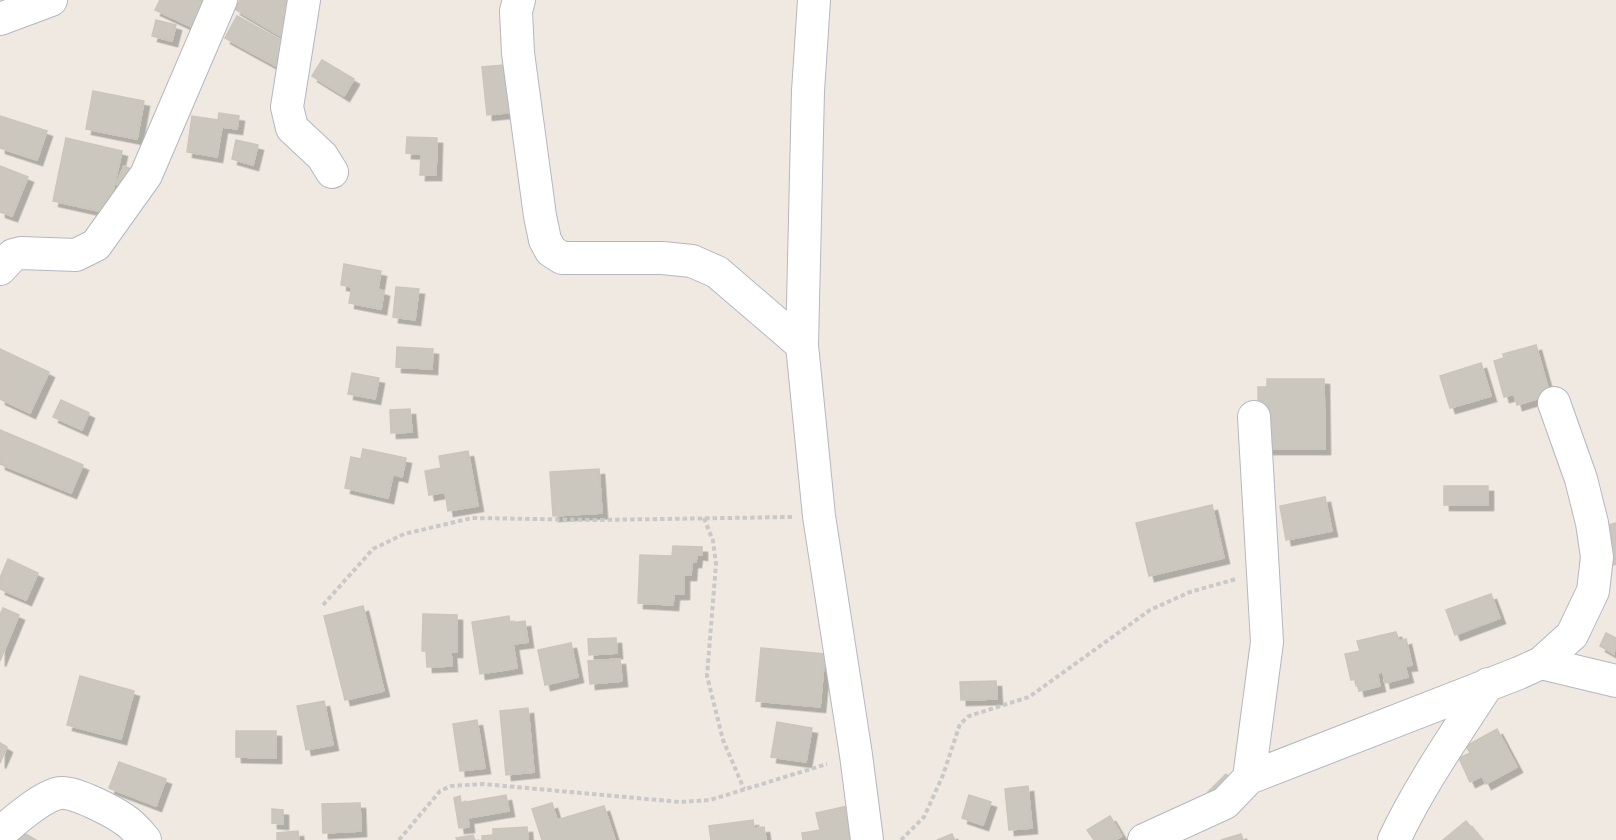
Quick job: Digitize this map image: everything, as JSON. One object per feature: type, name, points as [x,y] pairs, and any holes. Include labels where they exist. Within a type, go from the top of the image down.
[{"type":"street","points":[[0,20],[51,0]]},
{"type":"street","points":[[0,269],[13,255],[21,253],[76,255],[96,245],[146,175],[221,0]]},
{"type":"street","points":[[304,0],[287,107],[289,120],[292,128],[322,156],[332,172]]},
{"type":"street","points":[[519,0],[516,11],[518,53],[540,216],[545,240],[551,252],[562,258],[662,258],[692,261],[717,272],[802,345]]},
{"type":"street","points":[[814,0],[808,91],[802,345],[819,516],[867,840]]},
{"type":"street","points":[[1144,840],[1225,802],[1250,778],[1541,663],[1572,635],[1593,591],[1597,557],[1592,523],[1581,478],[1554,403]]},
{"type":"street","points":[[1250,778],[1267,642],[1254,417]]},
{"type":"street","points":[[1541,663],[1616,681]]},
{"type":"street","points":[[1394,840],[1404,818],[1442,754],[1488,684]]},
{"type":"street","points":[[0,834],[15,819],[59,792],[72,793],[126,820],[145,840]]},
{"type":"path","points":[[323,605],[373,549],[404,534],[472,518],[819,516]]},
{"type":"path","points":[[704,518],[713,541],[716,564],[707,675],[723,740],[744,789]]},
{"type":"path","points":[[902,840],[924,817],[943,775],[960,724],[969,716],[1029,697],[1150,610],[1190,592],[1263,572]]},
{"type":"path","points":[[399,840],[440,791],[451,786],[483,784],[680,802],[710,800],[856,755]]},
{"type":"building","points":[[160,0],[209,0],[196,29],[155,10]]},
{"type":"building","points":[[240,0],[298,0],[302,3],[282,37],[235,9]]},
{"type":"building","points":[[237,16],[288,44],[276,66],[225,38]]},
{"type":"building","points":[[156,20],[176,25],[172,41],[152,36]]},
{"type":"building","points":[[322,60],[354,79],[344,96],[312,76]]},
{"type":"building","points":[[517,64],[522,111],[487,115],[482,67]]},
{"type":"building","points":[[93,91],[144,101],[137,139],[86,129]]},
{"type":"building","points":[[219,113],[239,116],[237,129],[222,127],[217,157],[187,152],[192,116],[218,120]]},
{"type":"building","points":[[0,116],[47,131],[37,160],[0,148]]},
{"type":"building","points":[[407,137],[437,138],[436,175],[420,175],[421,154],[406,153]]},
{"type":"building","points":[[66,138],[122,151],[108,213],[53,201]]},
{"type":"building","points":[[236,140],[258,145],[253,165],[232,159]]},
{"type":"building","points":[[0,166],[28,177],[12,216],[0,212]]},
{"type":"building","points":[[124,166],[140,173],[133,191],[116,184]]},
{"type":"building","points":[[344,264],[381,271],[378,289],[384,291],[381,309],[349,303],[352,287],[341,285]]},
{"type":"building","points":[[396,287],[419,289],[415,320],[393,317]]},
{"type":"building","points":[[1536,345],[1550,395],[1517,405],[1514,394],[1504,397],[1494,361],[1504,358],[1503,354]]},
{"type":"building","points":[[397,347],[433,349],[432,369],[396,367]]},
{"type":"building","points":[[0,349],[49,372],[30,413],[0,399]]},
{"type":"building","points":[[1481,363],[1491,396],[1450,408],[1440,376]]},
{"type":"building","points":[[352,373],[379,378],[375,399],[348,394]]},
{"type":"building","points":[[1267,379],[1324,379],[1325,449],[1266,449],[1258,428],[1258,387],[1267,387]]},
{"type":"building","points":[[61,400],[89,413],[82,430],[53,417]]},
{"type":"building","points":[[410,409],[412,432],[391,433],[390,410]]},
{"type":"building","points":[[0,430],[83,465],[71,493],[0,464]]},
{"type":"building","points":[[363,449],[406,458],[402,477],[393,474],[388,498],[345,488],[351,457],[361,459]]},
{"type":"building","points":[[468,451],[478,506],[448,511],[445,492],[429,495],[425,471],[441,468],[439,456]]},
{"type":"building","points":[[599,469],[602,513],[553,516],[550,472]]},
{"type":"building","points":[[1444,486],[1488,486],[1488,505],[1444,505]]},
{"type":"building","points":[[1325,497],[1332,531],[1286,540],[1280,506]]},
{"type":"building","points":[[1212,505],[1224,558],[1149,576],[1136,523]]},
{"type":"building","points":[[1616,523],[1616,564],[1614,565],[1604,526]]},
{"type":"building","points":[[673,546],[702,547],[702,555],[697,554],[696,562],[692,562],[691,575],[684,575],[684,594],[674,594],[673,605],[638,603],[640,555],[672,556]]},
{"type":"building","points":[[8,559],[38,573],[26,600],[0,589],[0,578]]},
{"type":"building","points":[[1491,594],[1500,618],[1455,635],[1446,610]]},
{"type":"building","points":[[363,606],[384,691],[345,700],[324,616]]},
{"type":"building","points":[[3,608],[19,615],[0,661],[0,615]]},
{"type":"building","points":[[423,614],[457,615],[457,652],[451,652],[452,666],[427,667],[426,651],[422,651]]},
{"type":"building","points":[[509,616],[510,623],[525,621],[528,642],[513,644],[517,668],[480,674],[472,622]]},
{"type":"building","points":[[1396,632],[1399,641],[1406,639],[1412,665],[1405,666],[1408,677],[1385,683],[1383,672],[1377,673],[1380,686],[1359,691],[1356,679],[1351,680],[1345,654],[1360,651],[1357,641]]},
{"type":"building","points":[[1606,633],[1616,638],[1614,654],[1600,646]]},
{"type":"building","points":[[616,638],[617,653],[589,655],[588,639]]},
{"type":"building","points":[[571,643],[578,677],[545,685],[538,650]]},
{"type":"building","points":[[761,648],[825,654],[820,707],[756,701]]},
{"type":"building","points":[[620,659],[622,681],[590,684],[588,661]]},
{"type":"building","points":[[80,676],[134,691],[121,739],[67,725]]},
{"type":"building","points":[[996,681],[997,699],[961,700],[960,682]]},
{"type":"building","points":[[324,701],[333,745],[306,750],[297,706]]},
{"type":"building","points":[[528,708],[534,772],[506,775],[500,711]]},
{"type":"building","points":[[477,720],[485,768],[460,771],[453,724]]},
{"type":"building","points":[[777,722],[812,728],[806,762],[771,757]]},
{"type":"building","points":[[1497,729],[1517,767],[1486,784],[1482,776],[1470,782],[1459,758],[1470,753],[1466,746]]},
{"type":"building","points":[[236,731],[276,731],[276,758],[236,757]]},
{"type":"building","points":[[0,743],[7,747],[0,763]]},
{"type":"building","points":[[119,762],[166,779],[156,806],[109,788]]},
{"type":"building","points":[[1226,774],[1234,781],[1216,800],[1208,792]]},
{"type":"building","points":[[1028,786],[1032,828],[1009,830],[1005,789]]},
{"type":"building","points":[[506,795],[509,811],[468,818],[469,827],[459,828],[454,798],[460,796],[461,803]]},
{"type":"building","points":[[969,795],[991,802],[983,825],[962,818]]},
{"type":"building","points":[[360,803],[361,831],[323,833],[322,804]]},
{"type":"building","points":[[552,803],[557,820],[604,806],[615,840],[542,840],[532,809]]},
{"type":"building","points":[[848,806],[855,840],[803,840],[802,833],[820,830],[816,813]]},
{"type":"building","points":[[272,809],[283,810],[283,824],[272,823]]},
{"type":"building","points":[[1110,816],[1122,836],[1115,840],[1094,840],[1087,830]]},
{"type":"building","points":[[753,820],[754,828],[764,827],[766,840],[711,840],[709,826]]},
{"type":"building","points":[[1466,821],[1482,840],[1443,840]]},
{"type":"building","points":[[10,825],[36,840],[3,840]]},
{"type":"building","points":[[527,827],[528,840],[482,840],[482,836],[493,835],[493,829]]},
{"type":"building","points":[[298,831],[299,840],[277,840],[277,833]]},
{"type":"building","points":[[952,834],[955,840],[937,840]]},
{"type":"building","points":[[1241,834],[1243,840],[1221,840]]},
{"type":"building","points":[[473,835],[475,840],[457,840],[456,838]]}]
